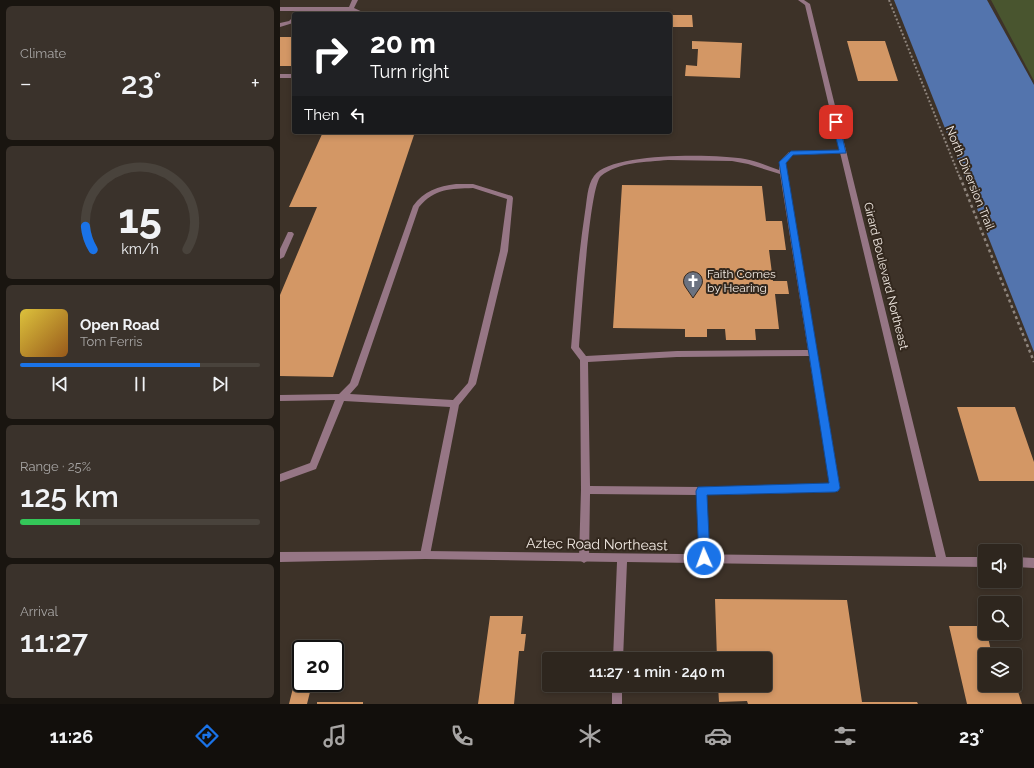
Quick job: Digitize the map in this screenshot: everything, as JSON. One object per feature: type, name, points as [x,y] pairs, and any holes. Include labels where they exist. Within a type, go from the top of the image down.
[{"type":"street","points":[[351,9],[355,0]]},
{"type":"street","name":"Girard Boulevard Northeast","points":[[801,0],[807,4],[942,561]]},
{"type":"street","points":[[280,9],[297,12],[351,9],[359,12]]},
{"type":"street","points":[[280,25],[292,21]]},
{"type":"street","points":[[280,76],[292,76]]},
{"type":"street","points":[[586,490],[701,491],[835,488],[782,162],[791,153],[843,152]]},
{"type":"street","points":[[584,558],[586,490],[584,359],[575,348],[586,226],[594,182],[598,175],[609,168],[628,162],[660,158],[744,161],[783,173]]},
{"type":"street","points":[[280,478],[313,466],[341,397],[354,385],[416,206],[423,196],[443,187],[473,186],[510,198],[504,251],[472,384],[455,404],[425,556]]},
{"type":"street","points":[[280,257],[290,234]]},
{"type":"street","points":[[584,359],[677,354],[812,353]]},
{"type":"street","points":[[280,398],[341,397],[455,404]]},
{"type":"street","points":[[701,491],[704,558]]},
{"type":"street","name":"Aztec Road Northeast","points":[[280,557],[425,556],[978,562]]},
{"type":"street","points":[[618,652],[622,559]]},
{"type":"street","points":[[1022,562],[1034,563]]},
{"type":"street","points":[[617,692],[617,704]]},
{"type":"path","name":"North Diversion Trail","points":[[889,0],[1034,362]]},
{"type":"green space","points":[[991,0],[1034,0],[1034,81]]},
{"type":"water","points":[[894,0],[987,0],[1034,85],[1034,352]]},
{"type":"building","points":[[672,15],[692,15],[693,27],[672,27]]},
{"type":"building","points":[[280,37],[292,37],[292,66],[280,66]]},
{"type":"building","points":[[692,41],[742,43],[740,78],[685,76],[686,65],[697,66],[698,49],[692,49]]},
{"type":"building","points":[[847,41],[885,41],[898,81],[858,81]]},
{"type":"building","points":[[322,134],[414,134],[333,377],[280,376],[280,295],[317,207],[289,207]]},
{"type":"building","points":[[622,185],[762,186],[766,221],[782,221],[786,250],[769,250],[773,281],[787,281],[789,294],[775,294],[779,329],[755,329],[756,340],[726,340],[725,329],[707,329],[707,337],[685,337],[685,329],[613,328]]},
{"type":"building","points":[[957,407],[1015,407],[1034,462],[1034,481],[979,481]]},
{"type":"building","points":[[715,599],[847,600],[862,702],[917,702],[918,704],[748,704],[747,701],[719,702],[718,692],[772,692],[772,652],[717,652]]},
{"type":"building","points":[[490,616],[523,616],[521,634],[526,634],[524,651],[519,651],[514,704],[478,704]]},
{"type":"building","points":[[949,626],[978,626],[978,640],[989,640],[990,648],[978,648],[978,692],[1018,692],[1022,704],[967,704]]},
{"type":"building","points":[[292,692],[310,692],[307,704],[289,704]]},
{"type":"building","points":[[317,702],[363,702],[363,704],[317,704]]},
{"type":"place","name":"Faith Comes by Hearing","points":[[693,298]]},
{"type":"route","points":[[704,558],[701,491],[835,488],[785,188],[782,162],[791,153],[843,152],[836,122]]}]
